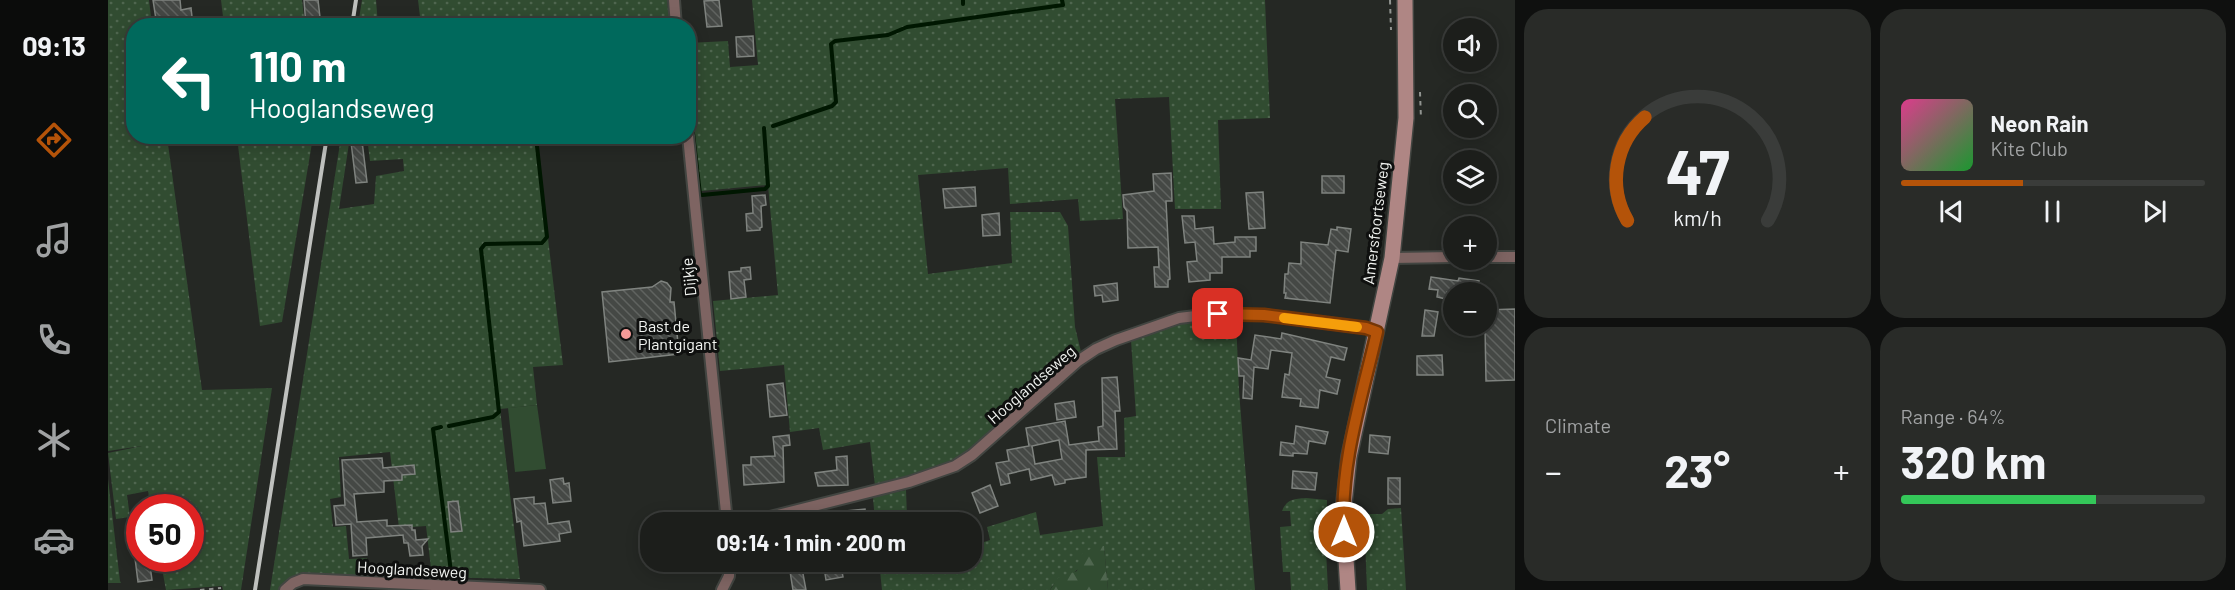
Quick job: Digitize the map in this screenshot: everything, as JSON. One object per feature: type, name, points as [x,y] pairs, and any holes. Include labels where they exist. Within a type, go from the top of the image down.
[{"type":"main road","name":"Amersfoortseweg","points":[[1348,590],[1343,513],[1345,490],[1349,457],[1392,258],[1406,118],[1405,0]]},
{"type":"street","points":[[674,0],[675,18]]},
{"type":"street","name":"Dijkje","points":[[689,144],[726,512]]},
{"type":"street","points":[[1392,258],[1443,257]]},
{"type":"street","points":[[1497,257],[1515,257]]},
{"type":"street","name":"Hooglandseweg","points":[[790,512],[944,471],[972,455],[1078,362],[1096,349],[1179,318],[1218,314],[1264,315],[1366,328],[1377,332]]},
{"type":"street","points":[[722,590],[729,572]]},
{"type":"street","name":"Hooglandseweg","points":[[285,590],[293,583],[303,579],[540,590]]},
{"type":"path","points":[[1390,0],[1391,34]]},
{"type":"path","points":[[200,590],[221,588]]},
{"type":"green space","points":[[108,0],[149,0],[151,18],[126,18],[126,144],[168,144],[202,390],[272,388],[241,590],[223,590],[222,586],[166,590],[163,572],[204,572],[204,494],[149,494],[148,491],[126,494],[126,518],[116,519],[108,453],[142,446],[108,451]]},
{"type":"green space","points":[[221,0],[302,0],[304,18],[223,18]]},
{"type":"green space","points":[[362,0],[376,0],[377,18],[359,18]]},
{"type":"green space","points":[[418,0],[667,0],[669,18],[420,18]]},
{"type":"green space","points":[[752,0],[1265,0],[1270,118],[1218,120],[1221,209],[1175,209],[1169,97],[1115,99],[1123,219],[1080,221],[1078,199],[1010,204],[1008,168],[918,175],[928,274],[1012,263],[1010,212],[1060,212],[1068,226],[1075,327],[1081,352],[962,456],[921,475],[875,486],[870,442],[823,450],[819,428],[790,432],[784,365],[720,371],[713,301],[778,295],[768,185],[701,191],[696,144],[696,43],[728,41],[730,67],[758,65]]},
{"type":"green space","points":[[238,144],[312,144],[282,322],[260,326]]},
{"type":"green space","points":[[340,144],[349,144],[339,209],[374,204],[376,176],[404,171],[403,159],[370,161],[368,144],[537,144],[563,365],[533,367],[537,405],[500,409],[520,579],[432,577],[426,526],[399,528],[390,452],[339,457],[341,497],[330,499],[333,527],[346,526],[349,559],[367,558],[368,578],[295,576],[287,581],[281,590],[270,590]]},
{"type":"green space","points":[[1236,319],[1239,391],[1255,590],[1108,590],[1104,547],[1079,564],[1079,568],[1075,571],[1056,582],[1050,590],[882,590],[880,572],[982,572],[982,543],[990,540],[987,527],[1036,512],[1040,535],[1103,526],[1097,457],[1125,457],[1124,418],[1136,416],[1131,340],[1193,320]]},
{"type":"green space","points":[[537,405],[546,469],[515,472],[508,408]]},
{"type":"green space","points":[[108,479],[120,581],[121,583],[108,583]]},
{"type":"green space","points":[[906,490],[907,512],[874,512],[873,497]]},
{"type":"green space","points":[[1306,498],[1327,500],[1328,590],[1291,590],[1290,572],[1283,572],[1280,527],[1291,526],[1290,511],[1282,511],[1291,500]]},
{"type":"green space","points":[[1401,508],[1406,590],[1367,590],[1364,514],[1382,514],[1388,509]]},
{"type":"green space","points":[[1096,546],[1104,546],[1108,590],[1050,590],[1058,578],[1077,571],[1080,555]]},
{"type":"building","points":[[153,0],[180,0],[181,10],[191,8],[192,18],[156,18]]},
{"type":"building","points":[[304,0],[318,0],[320,18],[305,18]]},
{"type":"building","points":[[719,0],[722,26],[707,27],[704,1]]},
{"type":"building","points":[[753,36],[754,56],[737,57],[736,37]]},
{"type":"building","points":[[351,144],[362,144],[367,182],[356,183]]},
{"type":"building","points":[[1171,173],[1172,201],[1166,201],[1170,279],[1168,287],[1155,287],[1154,267],[1159,267],[1158,247],[1128,248],[1127,211],[1124,207],[1123,195],[1154,191],[1153,174]]},
{"type":"building","points":[[1322,176],[1344,176],[1344,193],[1322,193]]},
{"type":"building","points":[[975,187],[976,206],[945,208],[943,189]]},
{"type":"building","points":[[1263,192],[1265,228],[1249,229],[1246,193]]},
{"type":"building","points":[[765,195],[766,205],[761,206],[762,227],[760,230],[747,231],[746,214],[753,213],[752,196]]},
{"type":"building","points":[[999,213],[1000,235],[983,236],[982,215]]},
{"type":"building","points":[[1182,216],[1194,216],[1195,229],[1213,227],[1214,244],[1235,242],[1235,237],[1256,237],[1256,251],[1250,251],[1250,257],[1222,257],[1222,273],[1210,273],[1210,280],[1189,282],[1187,262],[1197,261],[1195,242],[1185,243]]},
{"type":"building","points":[[1337,227],[1351,229],[1348,252],[1336,250],[1330,303],[1285,298],[1285,274],[1288,274],[1289,263],[1301,264],[1301,242],[1328,245],[1331,229],[1337,230]]},
{"type":"building","points":[[750,267],[751,279],[744,280],[746,297],[731,299],[729,272],[741,271],[741,268]]},
{"type":"building","points":[[1431,277],[1479,281],[1443,282],[1443,298],[1437,297],[1438,290],[1429,289]]},
{"type":"building","points":[[661,281],[667,283],[671,288],[670,302],[674,302],[679,354],[609,362],[602,292],[652,287]]},
{"type":"building","points":[[1117,283],[1118,300],[1103,302],[1102,295],[1095,296],[1094,286]]},
{"type":"building","points":[[1515,309],[1515,380],[1486,381],[1485,336],[1497,336],[1497,310]]},
{"type":"building","points":[[1425,310],[1438,312],[1434,336],[1422,336]]},
{"type":"building","points":[[1282,333],[1347,348],[1344,360],[1331,357],[1326,377],[1340,380],[1337,394],[1320,390],[1318,408],[1300,406],[1301,399],[1282,397],[1285,374],[1289,375],[1292,353],[1271,350],[1268,369],[1254,367],[1252,399],[1243,398],[1244,376],[1239,376],[1238,358],[1251,360],[1255,335],[1281,339]]},
{"type":"building","points":[[1442,355],[1443,375],[1417,375],[1417,356]]},
{"type":"building","points":[[1117,377],[1120,411],[1115,411],[1117,449],[1086,450],[1086,477],[1065,480],[1065,483],[1055,485],[1052,475],[1031,480],[1029,469],[1008,474],[1010,483],[1001,485],[996,463],[1009,461],[1007,450],[1029,446],[1026,428],[1065,421],[1069,445],[1099,441],[1098,427],[1103,426],[1102,378]],"holes":[[[1059,440],[1062,459],[1035,464],[1032,446]]]},
{"type":"building","points":[[783,383],[787,415],[770,417],[767,385]]},
{"type":"building","points":[[1074,401],[1076,417],[1057,420],[1055,404]]},
{"type":"building","points":[[1296,426],[1328,432],[1325,444],[1309,441],[1307,454],[1280,455],[1281,442],[1294,444]]},
{"type":"building","points":[[789,435],[790,445],[783,446],[784,482],[744,485],[743,465],[751,465],[751,457],[775,456],[773,437]]},
{"type":"building","points":[[1370,435],[1390,437],[1388,454],[1369,452]]},
{"type":"building","points":[[847,456],[848,485],[818,486],[815,473],[837,470],[836,457]]},
{"type":"building","points":[[382,458],[383,468],[414,465],[415,474],[402,475],[402,480],[384,481],[384,492],[354,494],[357,522],[387,520],[387,526],[412,525],[416,540],[428,539],[422,546],[423,555],[410,556],[408,543],[404,543],[403,535],[366,538],[367,555],[353,556],[351,524],[336,525],[334,506],[345,505],[342,460]]},
{"type":"building","points":[[1293,471],[1317,473],[1315,490],[1292,488]]},
{"type":"building","points":[[563,478],[564,484],[569,483],[571,501],[553,503],[550,480]]},
{"type":"building","points":[[1388,478],[1400,478],[1400,504],[1388,504]]},
{"type":"building","points":[[990,485],[998,506],[980,512],[972,493]]},
{"type":"building","points":[[534,497],[534,504],[545,503],[548,524],[569,521],[571,532],[559,534],[560,541],[524,546],[521,521],[517,522],[514,499]]},
{"type":"building","points":[[458,501],[462,531],[451,532],[448,502]]},
{"type":"building","points":[[865,509],[865,512],[846,512]]},
{"type":"building","points":[[137,572],[151,572],[152,580],[138,582]]},
{"type":"building","points":[[790,572],[803,572],[806,590],[793,590]]},
{"type":"building","points":[[825,572],[842,572],[843,577],[826,580]]},
{"type":"waterway","points":[[773,126],[832,106],[836,102],[831,44],[835,41],[888,35],[907,27],[1063,5],[1062,0]]},
{"type":"waterway","points":[[694,144],[700,194],[765,189],[768,186],[764,128]]},
{"type":"waterway","points":[[449,426],[493,417],[499,412],[481,249],[485,244],[542,243],[547,237],[537,144]]},
{"type":"waterway","points":[[441,427],[433,429],[452,580]]},
{"type":"railway","points":[[353,18],[356,0]]},
{"type":"railway","points":[[255,590],[326,144]]},
{"type":"slow traffic","points":[[1284,318],[1357,327]]},
{"type":"place","name":"Bast de Plantgigant","points":[[626,334]]},
{"type":"route","points":[[1218,314],[1264,315],[1366,328],[1377,332],[1349,457],[1343,513],[1344,532]]}]
